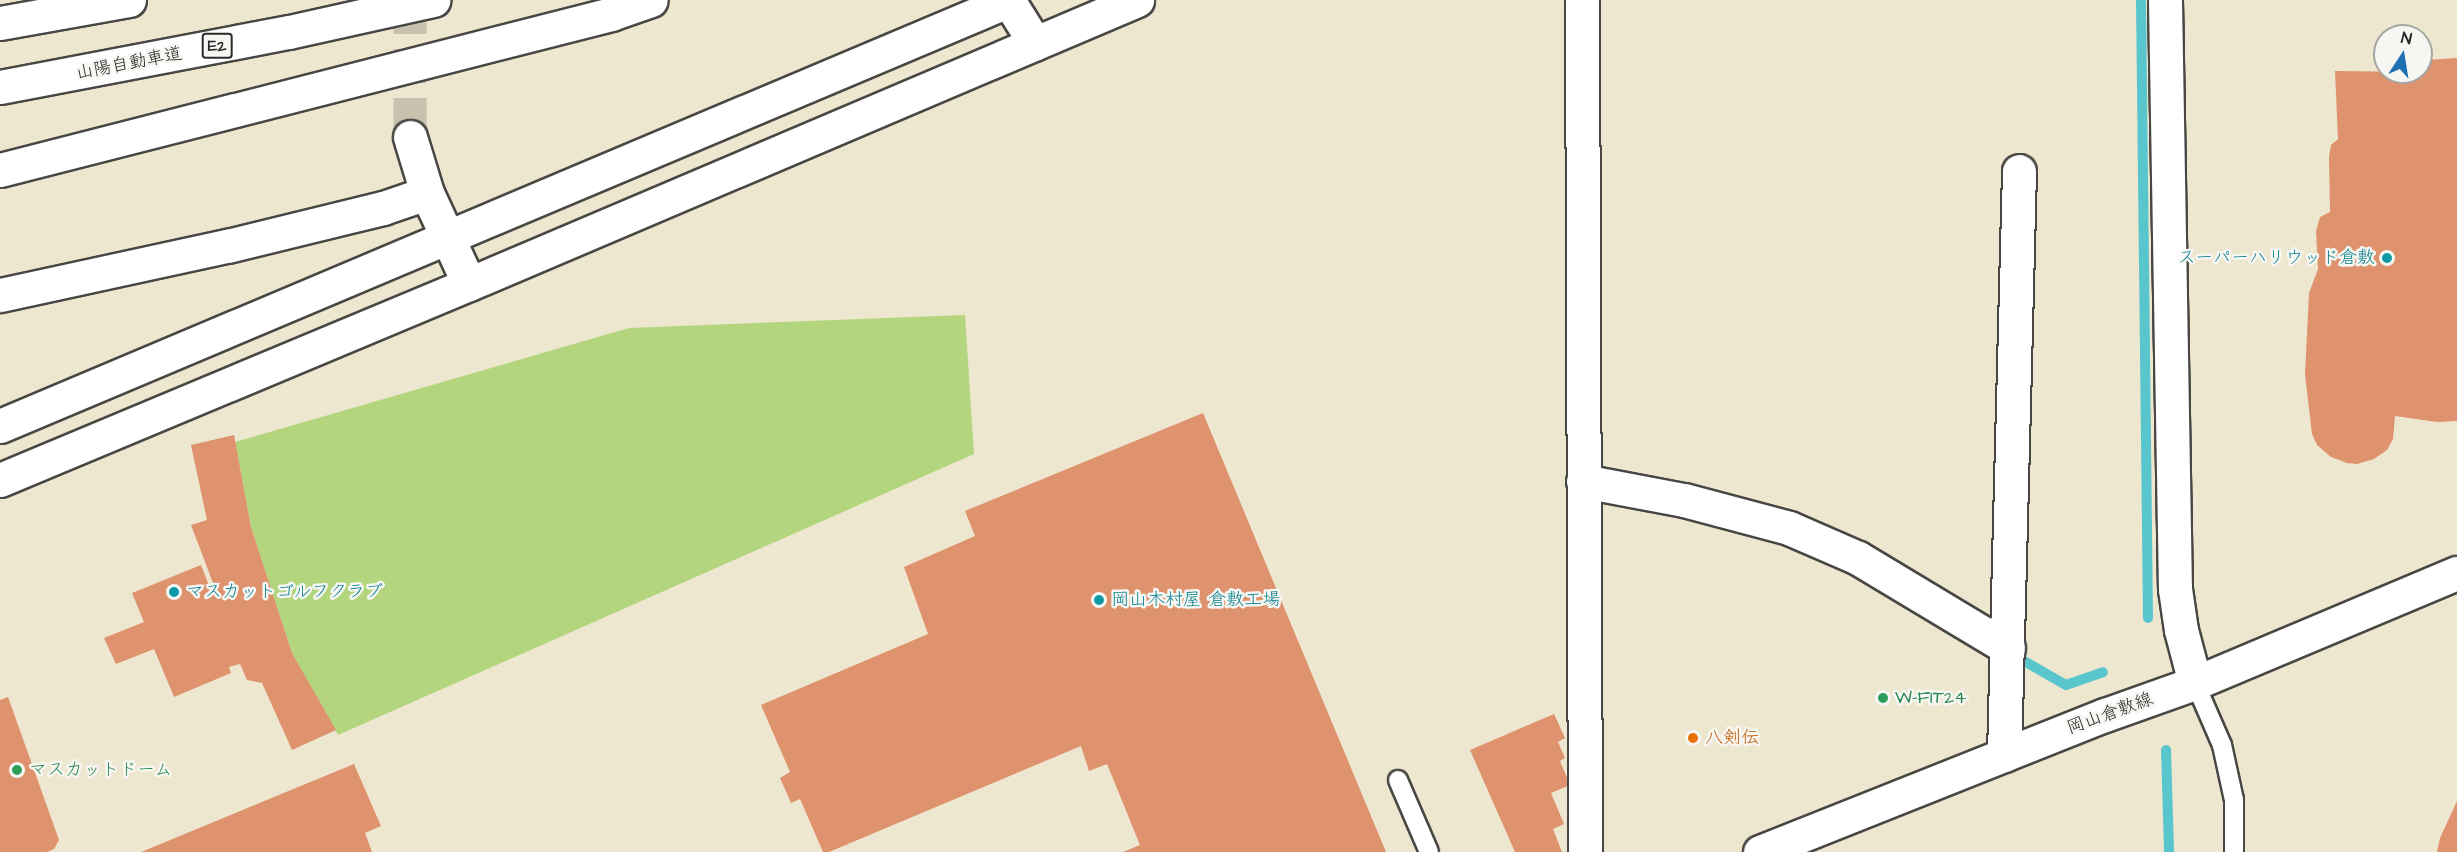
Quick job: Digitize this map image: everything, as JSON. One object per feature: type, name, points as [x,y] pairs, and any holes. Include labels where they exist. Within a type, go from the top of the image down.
[{"type":"main road","points":[[0,23],[129,0]]},
{"type":"main road","name":"山陽自動車道","points":[[0,87],[289,32],[433,0]]},
{"type":"main road","points":[[0,170],[610,14],[651,0]]},
{"type":"main road","points":[[0,426],[1009,0],[1035,43]]},
{"type":"main road","points":[[0,480],[469,284],[1137,0]]},
{"type":"main road","points":[[1582,0],[1585,852]]},
{"type":"main road","points":[[2165,0],[2175,589],[2181,630],[2195,683]]},
{"type":"main road","points":[[410,137],[427,192],[469,284]]},
{"type":"main road","points":[[2004,755],[2019,171]]},
{"type":"main road","points":[[0,295],[227,246],[383,208],[427,192]]},
{"type":"main road","points":[[1583,481],[1684,500],[1789,528],[1858,558],[2008,648]]},
{"type":"main road","name":"岡山倉敷線","points":[[1760,852],[2004,755],[2195,683],[2457,573]]},
{"type":"lane","points":[[2195,683],[2222,745],[2234,800],[2234,852]]},
{"type":"lane","points":[[1398,780],[1429,852]]},
{"type":"green space","name":"マスカットゴルフクラブ","points":[[965,315],[974,454],[338,735],[292,653],[251,527],[235,442],[629,328]]},
{"type":"building","name":"スーパーハリウッド倉敷","points":[[2457,58],[2457,421],[2437,422],[2395,416],[2393,439],[2387,450],[2374,459],[2357,464],[2347,463],[2331,457],[2317,445],[2312,434],[2305,374],[2309,293],[2318,269],[2316,231],[2320,217],[2330,212],[2329,157],[2331,145],[2338,139],[2335,71],[2373,71],[2373,84],[2433,84],[2433,60]]},
{"type":"building","name":"岡山木村屋 倉敷工場","points":[[1203,413],[1386,852],[1123,852],[1140,845],[1107,764],[1089,771],[1081,746],[829,852],[823,852],[800,799],[791,803],[780,778],[790,772],[761,705],[928,634],[904,567],[975,536],[965,511]]},
{"type":"building","name":"マスカットゴルフクラブ","points":[[234,435],[251,527],[292,653],[336,730],[292,750],[262,683],[247,680],[240,664],[229,667],[231,673],[174,697],[154,649],[116,664],[104,638],[144,622],[132,593],[201,565],[212,593],[216,591],[191,525],[207,520],[191,445]]},
{"type":"building","name":"マスカットドーム","points":[[8,697],[59,840],[54,849],[47,852],[0,852],[0,700]]},
{"type":"building","points":[[1554,714],[1565,738],[1558,742],[1565,758],[1560,761],[1570,785],[1551,793],[1564,824],[1553,829],[1562,852],[1515,852],[1470,750]]},
{"type":"building","points":[[354,764],[381,826],[365,833],[372,852],[141,852]]},
{"type":"building","points":[[2457,801],[2457,852],[2437,852],[2440,838]]},
{"type":"waterway","points":[[2141,0],[2148,618]]},
{"type":"waterway","points":[[2024,661],[2066,685],[2103,672]]},
{"type":"waterway","points":[[2166,750],[2169,852]]},
{"type":"tunnel","points":[[410,0],[410,137]]},
{"type":"place","name":"スーパーハリウッド倉敷","points":[[2387,258]]},
{"type":"place","name":"マスカットゴルフクラブ","points":[[174,592]]},
{"type":"place","name":"岡山木村屋 倉敷工場","points":[[1099,600]]},
{"type":"place","name":"W-FIT24","points":[[1883,698]]},
{"type":"place","name":"八剣伝","points":[[1693,738]]},
{"type":"place","name":"マスカットドーム","points":[[17,770]]}]
